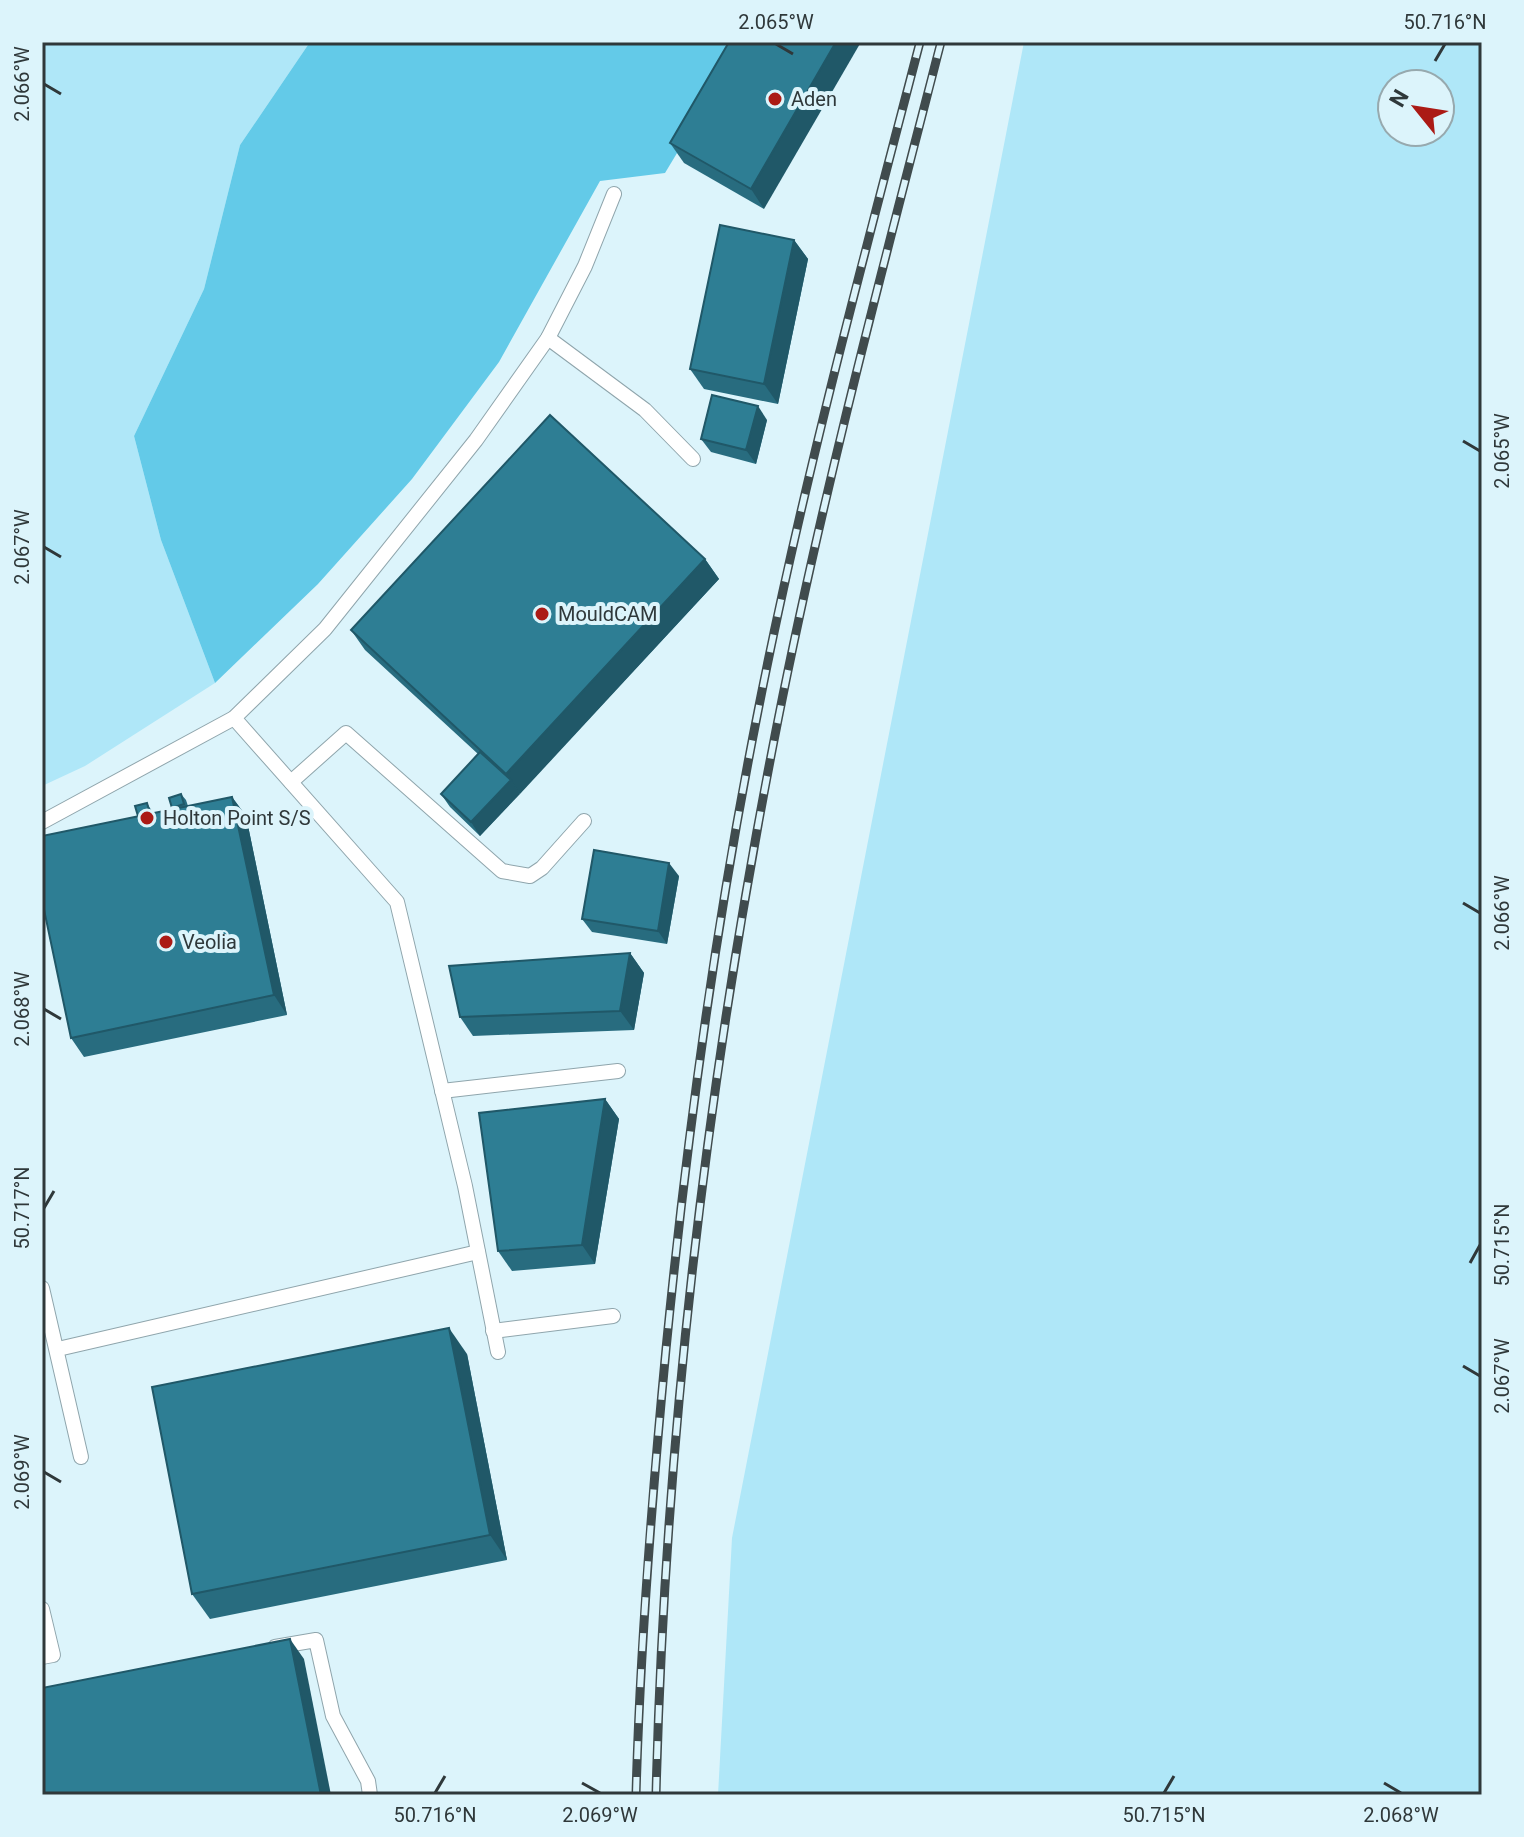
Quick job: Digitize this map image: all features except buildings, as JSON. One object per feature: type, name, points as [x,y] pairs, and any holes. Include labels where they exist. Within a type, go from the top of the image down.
[{"type":"lane","points":[[42,822],[234,718],[325,629],[476,440],[548,338],[585,266],[614,194]]},
{"type":"lane","points":[[548,338],[645,410],[693,459]]},
{"type":"lane","points":[[234,718],[397,902],[442,1091],[498,1352]]},
{"type":"lane","points":[[291,782],[346,733],[502,871],[530,876],[542,868],[584,821]]},
{"type":"lane","points":[[442,1091],[618,1071]]},
{"type":"lane","points":[[58,1349],[478,1252]]},
{"type":"lane","points":[[42,1288],[81,1457]]},
{"type":"lane","points":[[493,1331],[613,1316]]},
{"type":"lane","points":[[42,1609],[53,1655],[42,1657]]},
{"type":"lane","points":[[258,1650],[316,1640],[333,1716],[368,1781],[370,1795]]},
{"type":"shaded area","points":[[42,42],[310,42],[240,145],[204,289],[134,436],[161,540],[215,683],[85,766],[42,786]]},
{"type":"shaded area","points":[[310,42],[744,42],[665,173],[600,181],[499,362],[412,479],[318,584],[215,683],[161,540],[134,436],[204,289],[240,145]]},
{"type":"shaded area","points":[[1024,42],[1482,42],[1482,1795],[718,1795],[732,1538]]},
{"type":"railway","points":[[636,1795],[647,1572],[666,1349],[683,1189],[716,949],[775,627],[834,375],[920,42]]},
{"type":"railway","points":[[656,1795],[661,1660],[680,1390],[694,1255],[731,987],[778,720],[814,550],[941,42]]},
{"type":"place","name":"Aden","points":[[775,99]]},
{"type":"place","name":"MouldCAM","points":[[542,614]]},
{"type":"place","name":"Holton Point S/S","points":[[147,818]]},
{"type":"place","name":"Veolia","points":[[166,942]]}]
